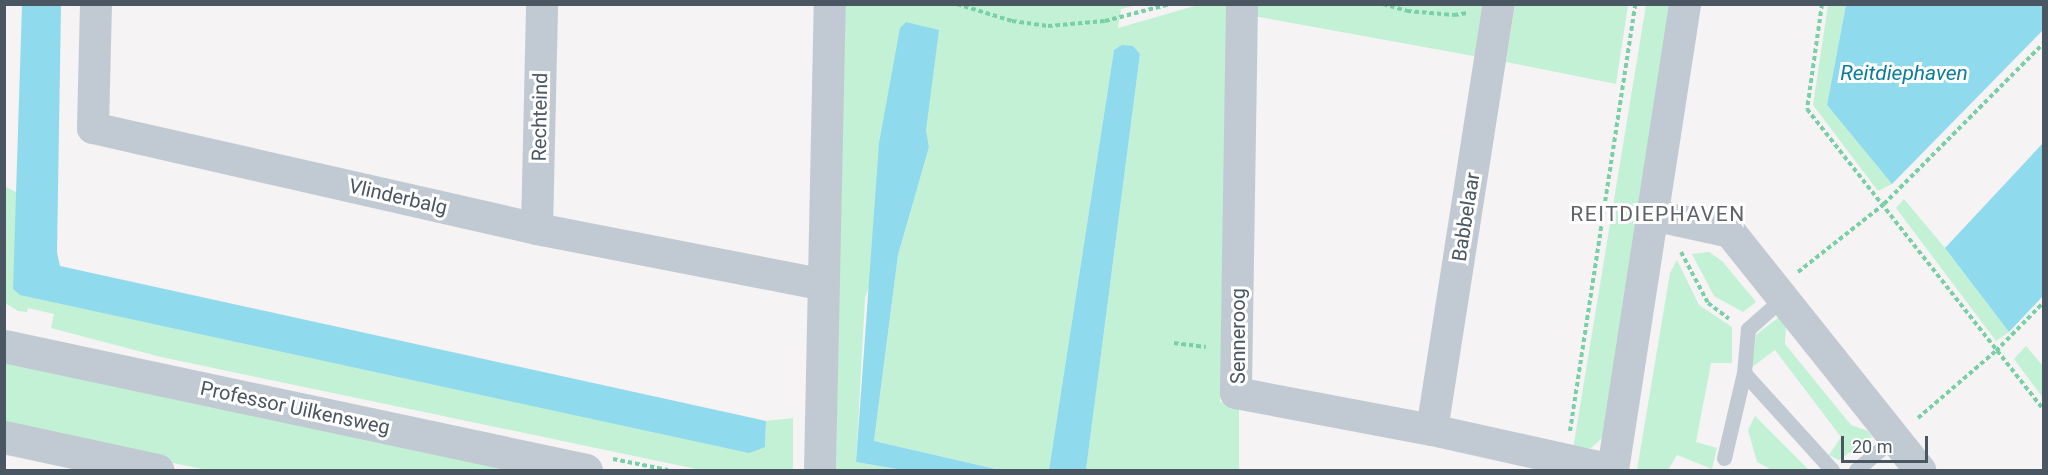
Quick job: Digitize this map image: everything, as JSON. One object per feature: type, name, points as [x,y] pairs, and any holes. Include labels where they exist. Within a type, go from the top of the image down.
[{"type":"street","name":"Vlinderbalg","points":[[96,4],[93,128],[537,229],[824,285]]},
{"type":"street","name":"Rechteind","points":[[537,229],[542,4]]},
{"type":"street","points":[[820,471],[830,4]]},
{"type":"street","name":"Senneroog","points":[[1242,4],[1236,393],[1432,430],[1613,471]]},
{"type":"street","points":[[1613,471],[1685,4]]},
{"type":"street","name":"Babbelaar","points":[[1432,430],[1499,6]]},
{"type":"street","points":[[1653,215],[1730,232],[1920,471]]},
{"type":"street","name":"Professor Uilkensweg","points":[[4,346],[586,471]]},
{"type":"street","points":[[4,437],[157,471]]},
{"type":"lane","points":[[1724,458],[1744,373],[1748,329],[1780,293]]},
{"type":"lane","points":[[1744,373],[1832,471]]},
{"type":"lane","points":[[1856,471],[1894,438]]},
{"type":"path","points":[[957,4],[1012,21],[1048,26],[1105,21],[1170,4]]},
{"type":"path","points":[[1383,4],[1454,15],[1499,6]]},
{"type":"path","points":[[1570,460],[1568,445],[1635,4]]},
{"type":"path","points":[[1822,4],[1807,109],[1884,204],[2043,410]]},
{"type":"path","points":[[1780,293],[1884,204],[2043,43]]},
{"type":"path","points":[[1653,215],[1679,250],[1708,303],[1748,329]]},
{"type":"path","points":[[1894,438],[1996,351],[2043,303]]},
{"type":"green space","points":[[844,5],[1137,5],[1121,9],[1118,28],[1198,5],[1227,5],[1220,402],[1239,407],[1239,470],[1086,470],[1140,54],[1133,46],[1114,50],[1049,470],[1000,470],[874,441],[898,255],[929,147],[926,130],[865,298],[856,462],[902,470],[836,470]]},
{"type":"green space","points":[[1254,5],[1487,5],[1479,57],[1254,16]]},
{"type":"green space","points":[[1515,5],[1628,5],[1616,84],[1506,62]]},
{"type":"green space","points":[[1646,5],[1671,5],[1602,438],[1591,448],[1573,449]]},
{"type":"green space","points":[[1828,5],[1846,5],[1827,105],[1892,184],[1878,191],[1813,105]]},
{"type":"green space","points":[[4,186],[18,193],[13,289],[765,447],[766,421],[793,418],[793,470],[701,470],[161,357],[51,328],[54,314],[28,308],[27,312],[18,311],[5,303]]},
{"type":"green space","points":[[1904,199],[1945,248],[2009,332],[1996,341],[1896,208]]},
{"type":"green space","points":[[1709,252],[1722,261],[1756,302],[1743,312],[1714,296],[1692,254]]},
{"type":"green space","points":[[1677,260],[1699,305],[1732,327],[1732,363],[1711,363],[1696,442],[1717,448],[1712,469],[1677,455],[1668,470],[1637,470],[1670,273]]},
{"type":"green space","points":[[1779,317],[1786,325],[1785,344],[1851,425],[1868,431],[1872,437],[1839,460],[1829,455],[1841,437],[1775,350],[1752,367],[1756,335]]},
{"type":"green space","points":[[2026,346],[2043,366],[2043,398],[2014,359]]},
{"type":"green space","points":[[5,353],[537,470],[207,470],[5,428]]},
{"type":"green space","points":[[1755,416],[1809,470],[1772,470],[1757,462],[1748,430]]},
{"type":"water","points":[[22,5],[61,5],[57,252],[60,266],[766,421],[765,447],[749,453],[20,295],[13,289]]},
{"type":"water","name":"Reitdiephaven","points":[[1846,5],[2043,5],[2043,30],[1892,184],[1827,105]]},
{"type":"water","points":[[906,22],[939,30],[926,130],[929,147],[898,255],[874,441],[1000,470],[902,470],[856,462],[879,143],[900,28]]},
{"type":"water","points":[[1122,45],[1133,46],[1140,54],[1086,470],[1049,470],[1114,50]]},
{"type":"water","points":[[2043,143],[2043,296],[2009,332],[1945,248]]},
{"type":"district","name":"REITDIEPHAVEN","points":[[1658,214]]}]
